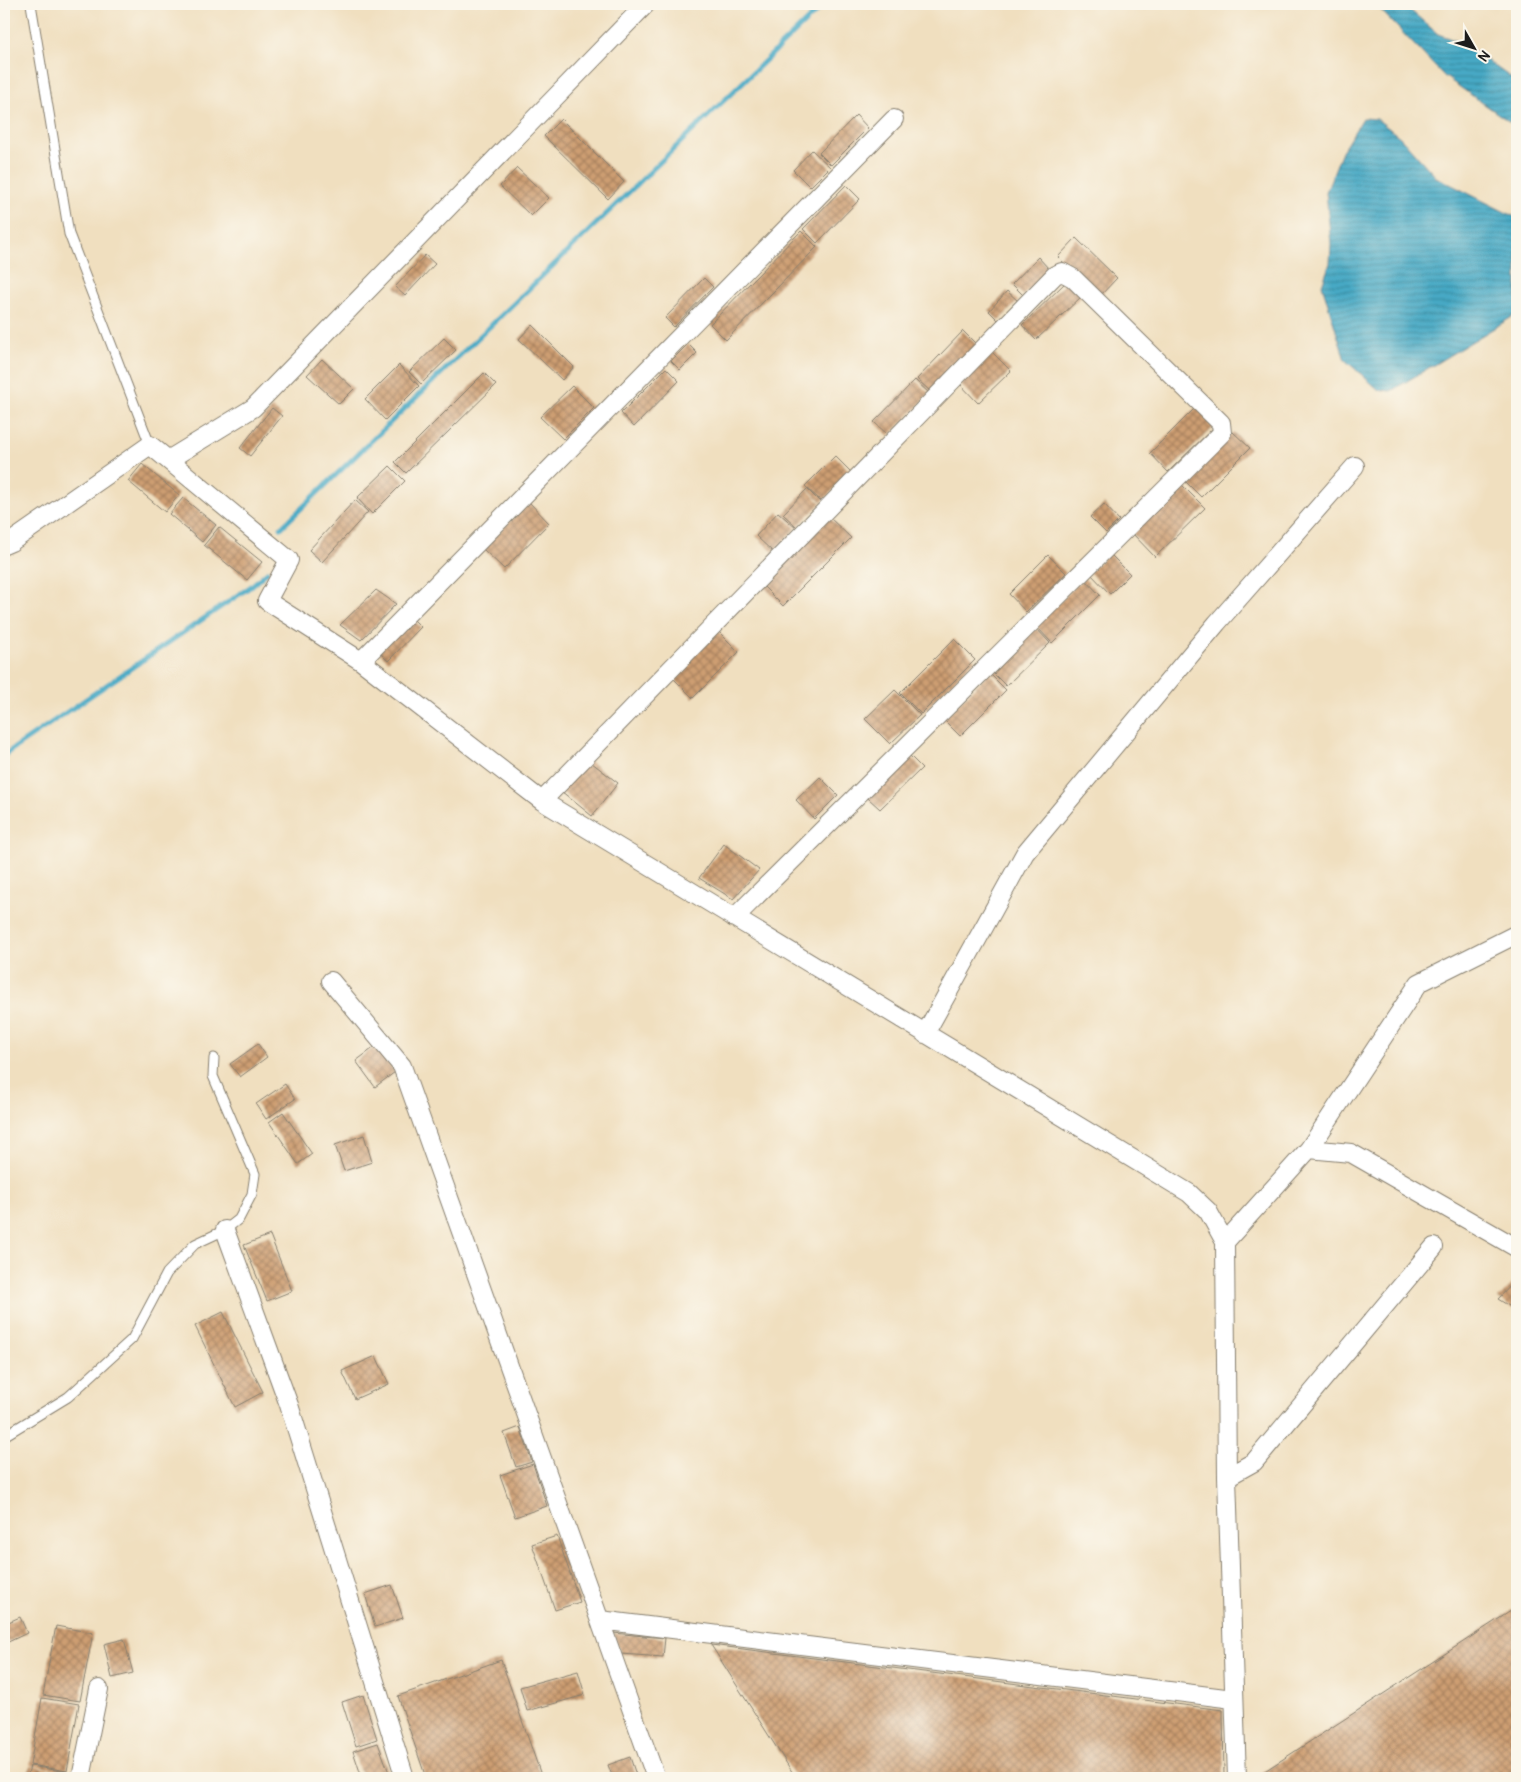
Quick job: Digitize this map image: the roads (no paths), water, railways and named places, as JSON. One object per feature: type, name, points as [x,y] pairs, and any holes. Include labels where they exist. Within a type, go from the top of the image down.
[{"type":"street","points":[[168,460],[253,408],[646,4]]},
{"type":"street","points":[[360,661],[894,119]]},
{"type":"street","points":[[542,801],[1055,275],[1062,272],[1073,278],[1222,423],[1222,433],[734,918]]},
{"type":"street","points":[[4,545],[150,445],[289,560],[267,601],[360,661],[542,801],[1189,1192],[1208,1211],[1225,1242],[1227,1477],[1237,1778]]},
{"type":"street","points":[[925,1034],[1024,852],[1217,623],[1355,466]]},
{"type":"street","points":[[1225,1242],[1309,1149],[1419,984],[1517,934]]},
{"type":"street","points":[[330,981],[402,1066],[656,1778]]},
{"type":"street","points":[[1309,1149],[1351,1153],[1517,1248]]},
{"type":"street","points":[[225,1230],[289,1406],[405,1778]]},
{"type":"street","points":[[1227,1477],[1254,1462],[1434,1247]]},
{"type":"street","points":[[600,1620],[1233,1700]]},
{"type":"street","points":[[81,1778],[99,1689]]},
{"type":"lane","points":[[31,4],[69,234],[150,445]]},
{"type":"lane","points":[[4,1436],[68,1397],[132,1339],[168,1273],[195,1244],[225,1230],[239,1219],[252,1194],[254,1174],[213,1076],[214,1058]]},
{"type":"water","points":[[1375,4],[1403,4],[1438,34],[1462,43],[1517,82],[1517,127],[1444,76]]},
{"type":"water","points":[[1363,118],[1377,119],[1401,138],[1436,177],[1517,218],[1517,314],[1391,391],[1379,390],[1345,360],[1322,285],[1330,263],[1331,244],[1326,192],[1342,151]]},
{"type":"waterway","points":[[281,528],[824,4]]},
{"type":"waterway","points":[[939,4],[953,4]]},
{"type":"waterway","points":[[4,755],[250,587],[267,572]]}]
